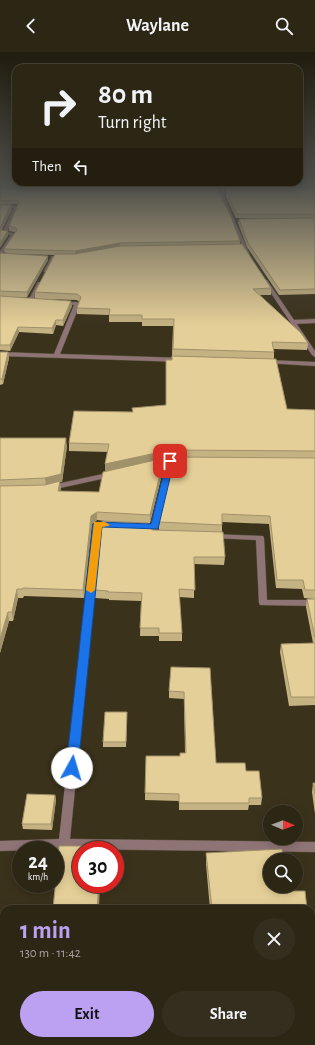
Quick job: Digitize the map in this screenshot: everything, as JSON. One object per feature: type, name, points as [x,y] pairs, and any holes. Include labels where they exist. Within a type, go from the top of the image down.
[{"type":"street","points":[[7,233],[14,234],[0,255],[8,256]]},
{"type":"street","points":[[239,233],[244,248],[252,261]]},
{"type":"street","points":[[236,248],[244,248]]},
{"type":"street","points":[[46,257],[61,258]]},
{"type":"street","points":[[30,301],[54,257]]},
{"type":"street","points":[[260,273],[315,355]]},
{"type":"street","points":[[23,301],[38,302]]},
{"type":"street","points":[[53,303],[77,304],[56,356]]},
{"type":"street","points":[[293,322],[315,321]]},
{"type":"street","points":[[0,354],[190,360]]},
{"type":"street","points":[[260,362],[315,364]]},
{"type":"street","points":[[146,466],[170,461],[193,461]]},
{"type":"street","points":[[170,461],[157,531],[122,525],[98,524],[64,844],[315,847]]},
{"type":"street","points":[[46,489],[123,472]]},
{"type":"street","points":[[206,536],[260,538],[263,603],[315,603]]},
{"type":"street","points":[[0,846],[12,846]]},
{"type":"building","points":[[0,233],[6,233],[0,243]]},
{"type":"building","points":[[15,233],[237,233],[240,241],[120,243],[75,251],[4,249]]},
{"type":"building","points":[[244,233],[315,233],[315,289],[280,290],[248,243]]},
{"type":"building","points":[[242,244],[271,288],[253,289],[301,333],[308,343],[272,342],[274,352],[173,349],[174,319],[142,319],[142,315],[109,315],[110,309],[77,308],[81,297],[77,294],[35,292],[55,254],[75,254],[120,246]]},
{"type":"building","points":[[0,253],[48,256],[27,292],[0,291]]},
{"type":"building","points":[[0,296],[71,301],[63,320],[56,320],[52,328],[18,327],[10,345],[0,345]]},
{"type":"building","points":[[0,352],[8,352],[2,379],[0,379]]},
{"type":"building","points":[[172,356],[276,359],[287,409],[315,410],[315,451],[170,450],[105,464],[109,444],[69,443],[74,411],[133,412],[132,408],[166,405],[166,360],[172,360]]},
{"type":"building","points":[[0,438],[66,438],[61,474],[45,478],[0,480]]},
{"type":"building","points":[[174,457],[315,458],[315,590],[305,590],[303,580],[277,580],[270,516],[222,514],[222,525],[159,522]]},
{"type":"building","points":[[164,458],[150,515],[97,512],[91,516],[83,590],[17,589],[12,612],[8,612],[0,639],[0,486],[45,485],[60,481],[58,491],[99,492],[103,472]]},
{"type":"building","points":[[102,521],[148,523],[148,527],[153,530],[223,532],[225,557],[194,557],[195,590],[179,589],[182,633],[159,633],[159,628],[140,628],[142,593],[95,590]]},
{"type":"building","points":[[307,599],[315,599],[315,638]]},
{"type":"building","points":[[315,643],[315,697],[291,697],[281,644]]},
{"type":"building","points":[[171,667],[210,668],[216,763],[245,763],[246,771],[259,771],[262,798],[249,798],[249,803],[179,803],[179,794],[145,793],[146,756],[180,756],[180,753],[186,753],[184,692],[169,691]]},
{"type":"building","points":[[105,712],[127,712],[126,742],[103,742]]},
{"type":"building","points":[[313,783],[315,783],[315,794]]},
{"type":"building","points":[[27,794],[55,795],[51,824],[22,824]]},
{"type":"building","points":[[64,846],[72,846],[72,893],[98,893],[97,905],[53,905],[55,893],[64,893]]},
{"type":"building","points":[[282,849],[282,853],[263,853],[263,893],[303,893],[303,891],[305,891],[307,905],[212,905],[206,853]]},
{"type":"slow traffic","points":[[91,590],[98,524],[105,525]]},
{"type":"route","points":[[72,768],[98,524],[154,527],[170,461]]}]
